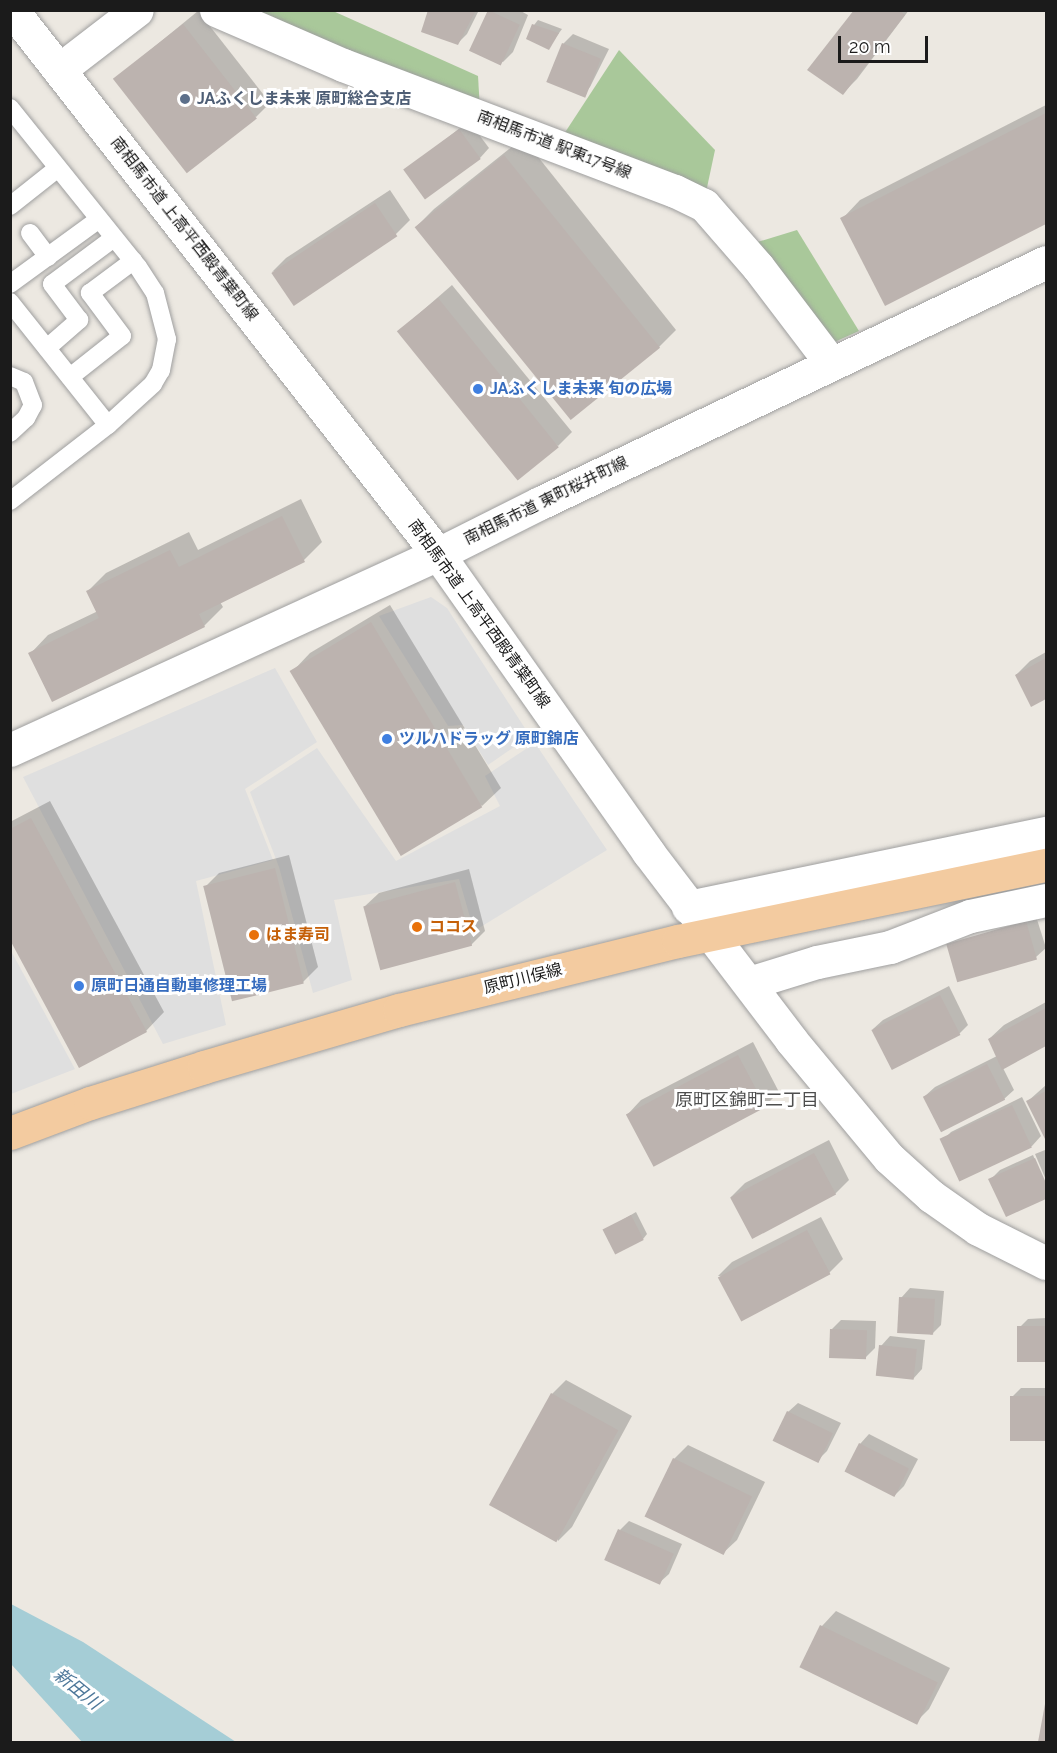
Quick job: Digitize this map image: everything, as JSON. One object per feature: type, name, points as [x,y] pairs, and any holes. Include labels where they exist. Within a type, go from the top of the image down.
[{"type":"main road","name":"原町川俣線","points":[[10,1133],[90,1103],[204,1066],[399,1010],[711,935],[1047,865]]},
{"type":"street","name":"南相馬市道 上高平西殿青葉町線","points":[[12,10],[438,554],[688,907],[791,1041],[889,1158],[931,1196],[978,1229],[1047,1263]]},
{"type":"street","points":[[59,70],[137,10]]},
{"type":"street","name":"南相馬市道 駅東17号線","points":[[216,10],[343,65],[675,191],[704,205],[758,267],[831,363]]},
{"type":"street","name":"南相馬市道 東町桜井町線","points":[[10,750],[438,554],[831,363],[1047,262]]},
{"type":"street","points":[[688,907],[1047,832]]},
{"type":"street","points":[[748,983],[817,962],[890,946],[970,916],[1047,900]]},
{"type":"lane","points":[[10,108],[133,261],[155,294],[167,339],[166,356],[153,384],[108,425],[11,501]]},
{"type":"lane","points":[[10,206],[58,168]]},
{"type":"lane","points":[[10,284],[99,219]]},
{"type":"lane","points":[[30,233],[48,256]]},
{"type":"lane","points":[[47,348],[79,320],[52,284],[114,237]]},
{"type":"lane","points":[[70,377],[122,336],[90,292],[133,261]]},
{"type":"lane","points":[[13,311],[47,348],[108,425]]},
{"type":"lane","points":[[10,376],[24,382],[33,405],[26,418],[10,433]]},
{"type":"green space","points":[[238,11],[333,11],[478,76],[480,110]]},
{"type":"green space","points":[[619,50],[715,150],[705,197],[562,137]]},
{"type":"green space","points":[[797,230],[859,331],[830,344],[748,245]]},
{"type":"shaded area","points":[[431,597],[447,608],[530,736],[488,765],[463,725],[448,726],[379,616]]},
{"type":"shaded area","points":[[275,668],[317,742],[245,789],[273,860],[196,881],[226,1025],[163,1044],[23,777]]},
{"type":"shaded area","points":[[535,743],[607,850],[474,931],[459,879],[334,900],[352,980],[313,993],[279,867],[250,792],[317,748],[396,861],[500,806],[485,776]]},
{"type":"shaded area","points":[[10,949],[75,1069],[11,1094],[10,1094]]},
{"type":"water","name":"新田川","points":[[11,1604],[83,1642],[236,1742],[82,1742],[11,1664]]},
{"type":"building","points":[[428,10],[476,10],[458,45],[421,32]]},
{"type":"building","points":[[488,10],[520,25],[501,66],[469,51]]},
{"type":"building","points":[[854,10],[899,10],[905,15],[843,95],[807,70]]},
{"type":"building","name":"JAふくしま未来 原町総合支店","points":[[183,24],[257,119],[187,173],[113,79]]},
{"type":"building","points":[[532,24],[559,33],[549,50],[526,39]]},
{"type":"building","points":[[562,43],[601,59],[585,98],[546,82]]},
{"type":"building","points":[[1046,113],[1046,224],[885,306],[840,218]]},
{"type":"building","points":[[459,129],[481,159],[425,199],[403,170]]},
{"type":"building","points":[[504,155],[660,348],[571,420],[415,227]]},
{"type":"building","points":[[375,203],[397,236],[294,306],[271,273]]},
{"type":"building","name":"JAふくしま未来 旬の広場","points":[[438,298],[559,447],[518,481],[397,331]]},
{"type":"building","points":[[282,516],[305,562],[199,614],[205,627],[52,702],[28,653],[99,618],[86,591],[170,550],[179,567]]},
{"type":"building","name":"ツルハドラッグ 原町錦店","points":[[371,622],[482,807],[401,856],[290,671]]},
{"type":"building","points":[[1046,658],[1046,699],[1031,707],[1015,675]]},
{"type":"building","name":"原町日通自動車修理工場","points":[[31,818],[147,1032],[79,1068],[10,940],[10,829]]},
{"type":"building","name":"はま寿司","points":[[275,868],[304,983],[232,1001],[203,886]]},
{"type":"building","name":"ココス","points":[[455,882],[472,946],[380,970],[363,907]]},
{"type":"building","points":[[1026,921],[1037,959],[957,982],[946,944]]},
{"type":"building","points":[[940,995],[960,1035],[892,1070],[871,1030]]},
{"type":"building","points":[[1046,1008],[1046,1046],[1002,1070],[988,1039]]},
{"type":"building","points":[[738,1055],[766,1107],[654,1167],[626,1115]]},
{"type":"building","points":[[987,1064],[1005,1100],[941,1132],[923,1097]]},
{"type":"building","points":[[1046,1091],[1046,1141],[1026,1101]]},
{"type":"building","points":[[1012,1105],[1032,1148],[959,1181],[939,1139]]},
{"type":"building","points":[[814,1153],[836,1194],[752,1239],[730,1198]]},
{"type":"building","points":[[1035,1158],[1046,1183],[1046,1199],[1006,1217],[988,1179]]},
{"type":"building","points":[[631,1215],[644,1240],[615,1254],[602,1230]]},
{"type":"building","points":[[807,1230],[830,1274],[741,1322],[718,1277]]},
{"type":"building","points":[[899,1297],[935,1299],[933,1335],[897,1333]]},
{"type":"building","points":[[1017,1326],[1046,1326],[1046,1362],[1017,1362]]},
{"type":"building","points":[[830,1329],[867,1330],[866,1359],[829,1358]]},
{"type":"building","points":[[879,1345],[917,1349],[914,1380],[876,1376]]},
{"type":"building","points":[[551,1393],[618,1430],[556,1542],[489,1505]]},
{"type":"building","points":[[1010,1396],[1046,1396],[1046,1441],[1010,1441]]},
{"type":"building","points":[[787,1411],[833,1433],[818,1463],[773,1441]]},
{"type":"building","points":[[859,1443],[909,1468],[894,1497],[844,1472]]},
{"type":"building","points":[[673,1458],[752,1497],[724,1555],[645,1516]]},
{"type":"building","points":[[618,1529],[674,1554],[660,1585],[604,1560]]},
{"type":"building","points":[[820,1625],[938,1682],[917,1725],[799,1667]]},
{"type":"building","points":[[1045,1704],[1046,1742],[1038,1742]]},
{"type":"place","name":"JAふくしま未来 原町総合支店","points":[[185,99]]},
{"type":"place","name":"JAふくしま未来 旬の広場","points":[[478,389]]},
{"type":"place","name":"ツルハドラッグ 原町錦店","points":[[387,739]]},
{"type":"place","name":"ココス","points":[[417,927]]},
{"type":"place","name":"はま寿司","points":[[254,935]]},
{"type":"place","name":"原町日通自動車修理工場","points":[[79,986]]},
{"type":"district","name":"原町区錦町二丁目","points":[[747,1100]]}]
